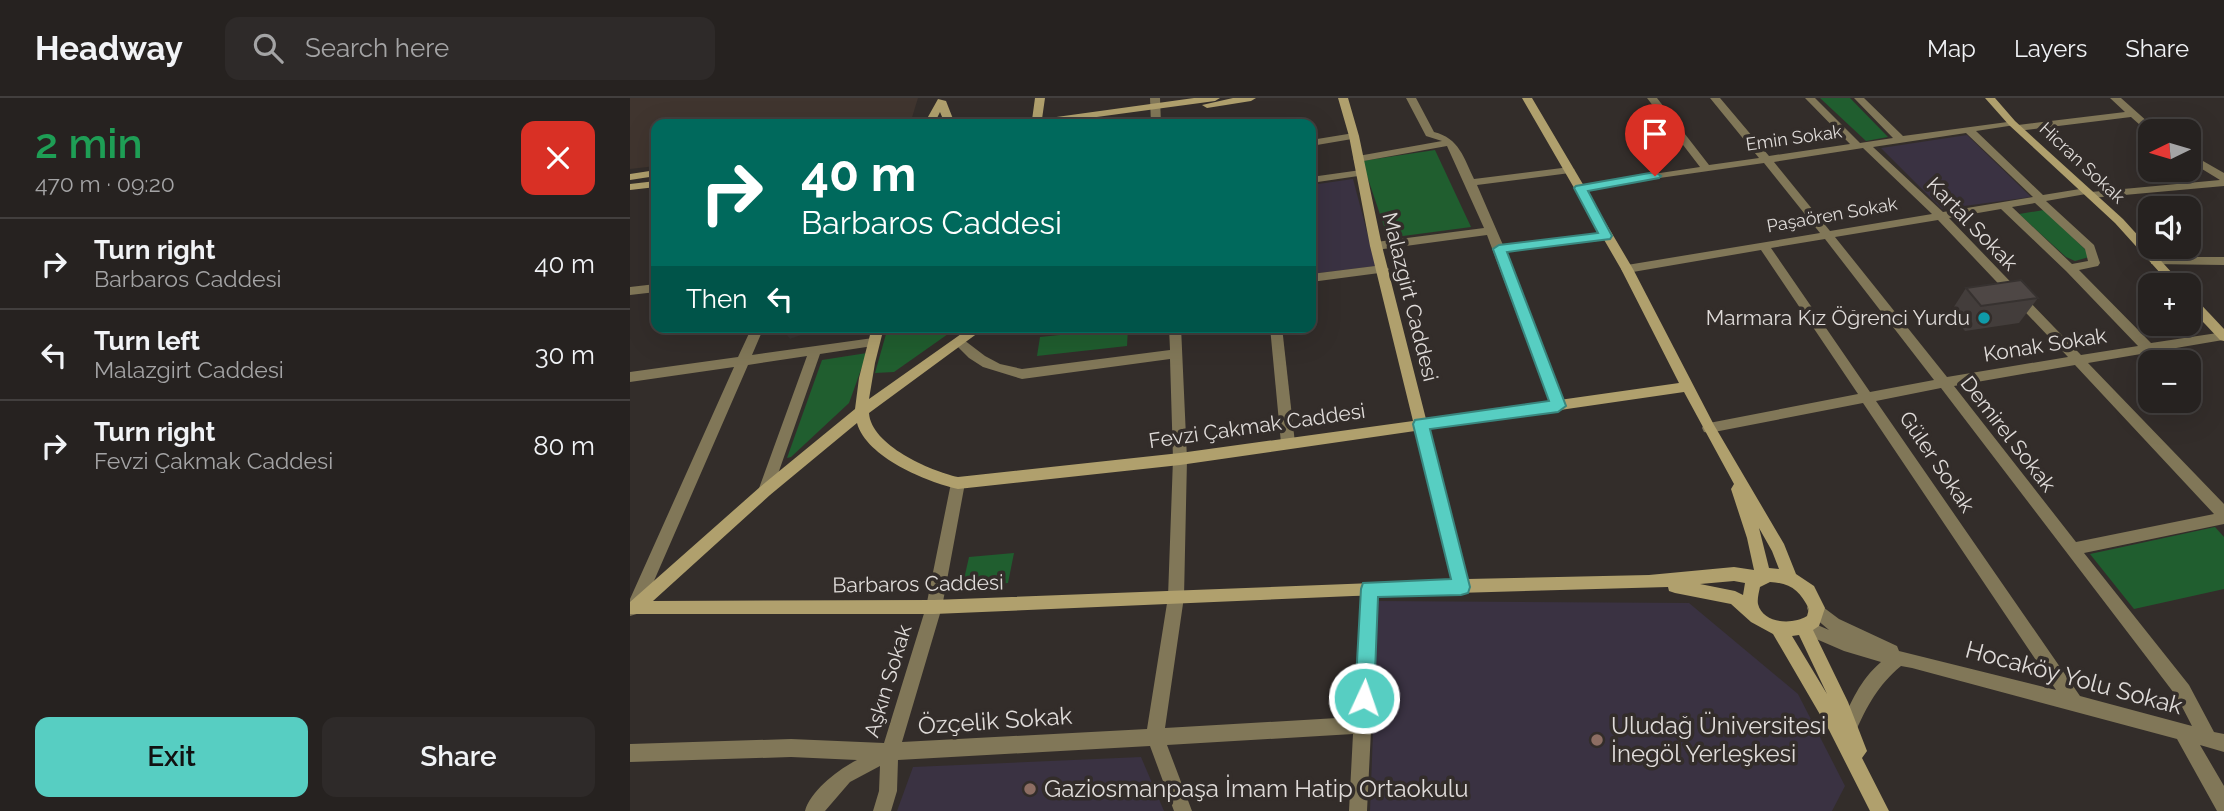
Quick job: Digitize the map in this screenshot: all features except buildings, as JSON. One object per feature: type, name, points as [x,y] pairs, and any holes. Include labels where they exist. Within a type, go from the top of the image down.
[{"type":"main road","points":[[1034,119],[1040,98]]},
{"type":"main road","points":[[1066,119],[1214,98]]},
{"type":"main road","points":[[1093,119],[1155,106],[1251,98]]},
{"type":"main road","name":"Malazgirt Caddesi","points":[[1343,98],[1354,136],[1376,246],[1461,587]]},
{"type":"main road","points":[[1527,98],[1626,269],[1709,428],[1779,549],[1790,578]]},
{"type":"main road","name":"Hicran Sokak","points":[[1990,98],[2015,125],[2089,193],[2166,273]]},
{"type":"main road","points":[[932,119],[942,100]]},
{"type":"main road","points":[[942,100],[948,119]]},
{"type":"main road","points":[[630,177],[651,174]]},
{"type":"main road","points":[[630,187],[651,185]]},
{"type":"main road","points":[[2201,312],[2224,337]]},
{"type":"main road","points":[[861,412],[876,333]]},
{"type":"main road","points":[[632,609],[765,491],[861,412],[972,333]]},
{"type":"main road","name":"Fevzi Çakmak Caddesi","points":[[861,412],[865,430],[900,459],[942,481],[958,483],[1180,459],[1687,387]]},
{"type":"main road","points":[[1728,462],[1755,538],[1761,577]]},
{"type":"main road","points":[[1734,574],[1761,577],[1780,575],[1790,578],[1808,591],[1815,608],[1811,622],[1805,627],[1789,631],[1779,630],[1735,598],[1649,582],[1734,574]]},
{"type":"main road","points":[[1759,618],[1750,600],[1754,583],[1761,577]]},
{"type":"main road","name":"Barbaros Caddesi","points":[[632,609],[934,607],[1370,589],[1649,582]]},
{"type":"main road","points":[[1805,627],[1849,727],[1877,805]]},
{"type":"main road","points":[[1779,630],[1829,713],[1877,805]]},
{"type":"street","points":[[1411,98],[1430,134],[1451,143],[1471,183],[1558,406]]},
{"type":"street","points":[[1652,98],[1705,167]]},
{"type":"street","name":"Demirel Sokak","points":[[1715,98],[1828,233],[1941,383],[2183,691],[2216,741]]},
{"type":"street","name":"Kartal Sokak","points":[[1810,98],[1940,215],[2224,516]]},
{"type":"street","points":[[1859,98],[1901,140]]},
{"type":"street","points":[[2115,98],[2138,120]]},
{"type":"street","name":"Emin Sokak","points":[[1580,188],[1705,167],[1969,130],[2130,114]]},
{"type":"street","points":[[1969,130],[2090,248],[2094,263],[2070,268]]},
{"type":"street","points":[[1316,143],[1354,136]]},
{"type":"street","points":[[1358,159],[1451,143]]},
{"type":"street","points":[[2202,165],[2224,181]]},
{"type":"street","points":[[1471,183],[1570,170]]},
{"type":"street","points":[[1316,179],[1360,173]]},
{"type":"street","name":"Paşaören Sokak","points":[[1626,269],[2039,198],[2224,181]]},
{"type":"street","points":[[2003,204],[2149,349]]},
{"type":"street","points":[[1376,246],[1489,231]]},
{"type":"street","points":[[1499,249],[1606,236]]},
{"type":"street","name":"Güler Sokak","points":[[1763,245],[2074,702]]},
{"type":"street","points":[[2155,261],[2224,261]]},
{"type":"street","points":[[1316,277],[1383,269]]},
{"type":"street","points":[[630,290],[651,287]]},
{"type":"street","points":[[632,609],[756,333]]},
{"type":"street","points":[[1175,333],[1180,459],[1176,597],[1155,735],[1184,811]]},
{"type":"street","points":[[1277,333],[1288,443]]},
{"type":"street","name":"Konak Sokak","points":[[1709,428],[1941,383],[2224,337]]},
{"type":"street","points":[[630,376],[873,342]]},
{"type":"street","points":[[960,343],[978,360],[1001,371],[1022,374],[1175,354]]},
{"type":"street","points":[[765,491],[816,351]]},
{"type":"street","name":"Aşkın Sokak","points":[[882,811],[888,791],[890,752],[934,607],[958,483]]},
{"type":"street","points":[[2071,550],[2224,516]]},
{"type":"street","points":[[1358,811],[1370,589]]},
{"type":"street","points":[[1815,608],[1833,624],[1905,659]]},
{"type":"street","points":[[1805,627],[1833,641],[1905,659]]},
{"type":"street","points":[[1849,727],[1862,696],[1875,676],[1905,659]]},
{"type":"street","name":"Hocaköy Yolu Sokak","points":[[1905,659],[2216,741]]},
{"type":"street","name":"Özçelik Sokak","points":[[630,753],[791,748],[890,752],[1363,725]]},
{"type":"street","points":[[2182,732],[2224,804]]},
{"type":"street","points":[[814,810],[844,776],[890,752]]},
{"type":"shaded area","points":[[630,98],[918,98],[912,119],[651,119],[651,167],[630,169]]},
{"type":"shaded area","points":[[1967,135],[2031,197],[1942,209],[1881,148]]},
{"type":"shaded area","points":[[1353,179],[1376,266],[1316,273],[1316,184]]},
{"type":"shaded area","name":"Uludağ Üniversitesi İnegöl Yerleşkesi","points":[[1378,601],[1689,603],[1798,694],[1845,786],[1832,811],[1370,811]]},
{"type":"shaded area","name":"Gaziosmanpaşa İmam Hatip Ortaokulu","points":[[1141,757],[1164,811],[897,811],[913,767]]},
{"type":"green space","points":[[1820,98],[1850,98],[1888,137],[1866,141]]},
{"type":"green space","points":[[1435,150],[1471,227],[1388,238],[1362,161]]},
{"type":"green space","points":[[2044,210],[2089,253],[2089,257],[2075,261],[2066,257],[2019,214]]},
{"type":"green space","points":[[886,333],[949,333],[894,372],[875,373]]},
{"type":"green space","points":[[1079,333],[1128,333],[1127,346],[1037,356],[1040,337]]},
{"type":"green space","points":[[867,353],[849,403],[787,458],[822,360]]},
{"type":"green space","points":[[2215,527],[2224,537],[2224,589],[2134,609],[2090,554]]},
{"type":"green space","points":[[1014,553],[1008,583],[962,588],[969,557]]},
{"type":"place","name":"Marmara Kız Öğrenci Yurdu","points":[[1984,318]]},
{"type":"place","name":"Uludağ Üniversitesi İnegöl Yerleşkesi","points":[[1597,740]]},
{"type":"place","name":"Gaziosmanpaşa İmam Hatip Ortaokulu","points":[[1030,789]]},
{"type":"route","points":[[1364,698],[1370,589],[1461,587],[1421,424],[1558,406],[1499,249],[1606,236],[1580,188],[1655,176]]}]
